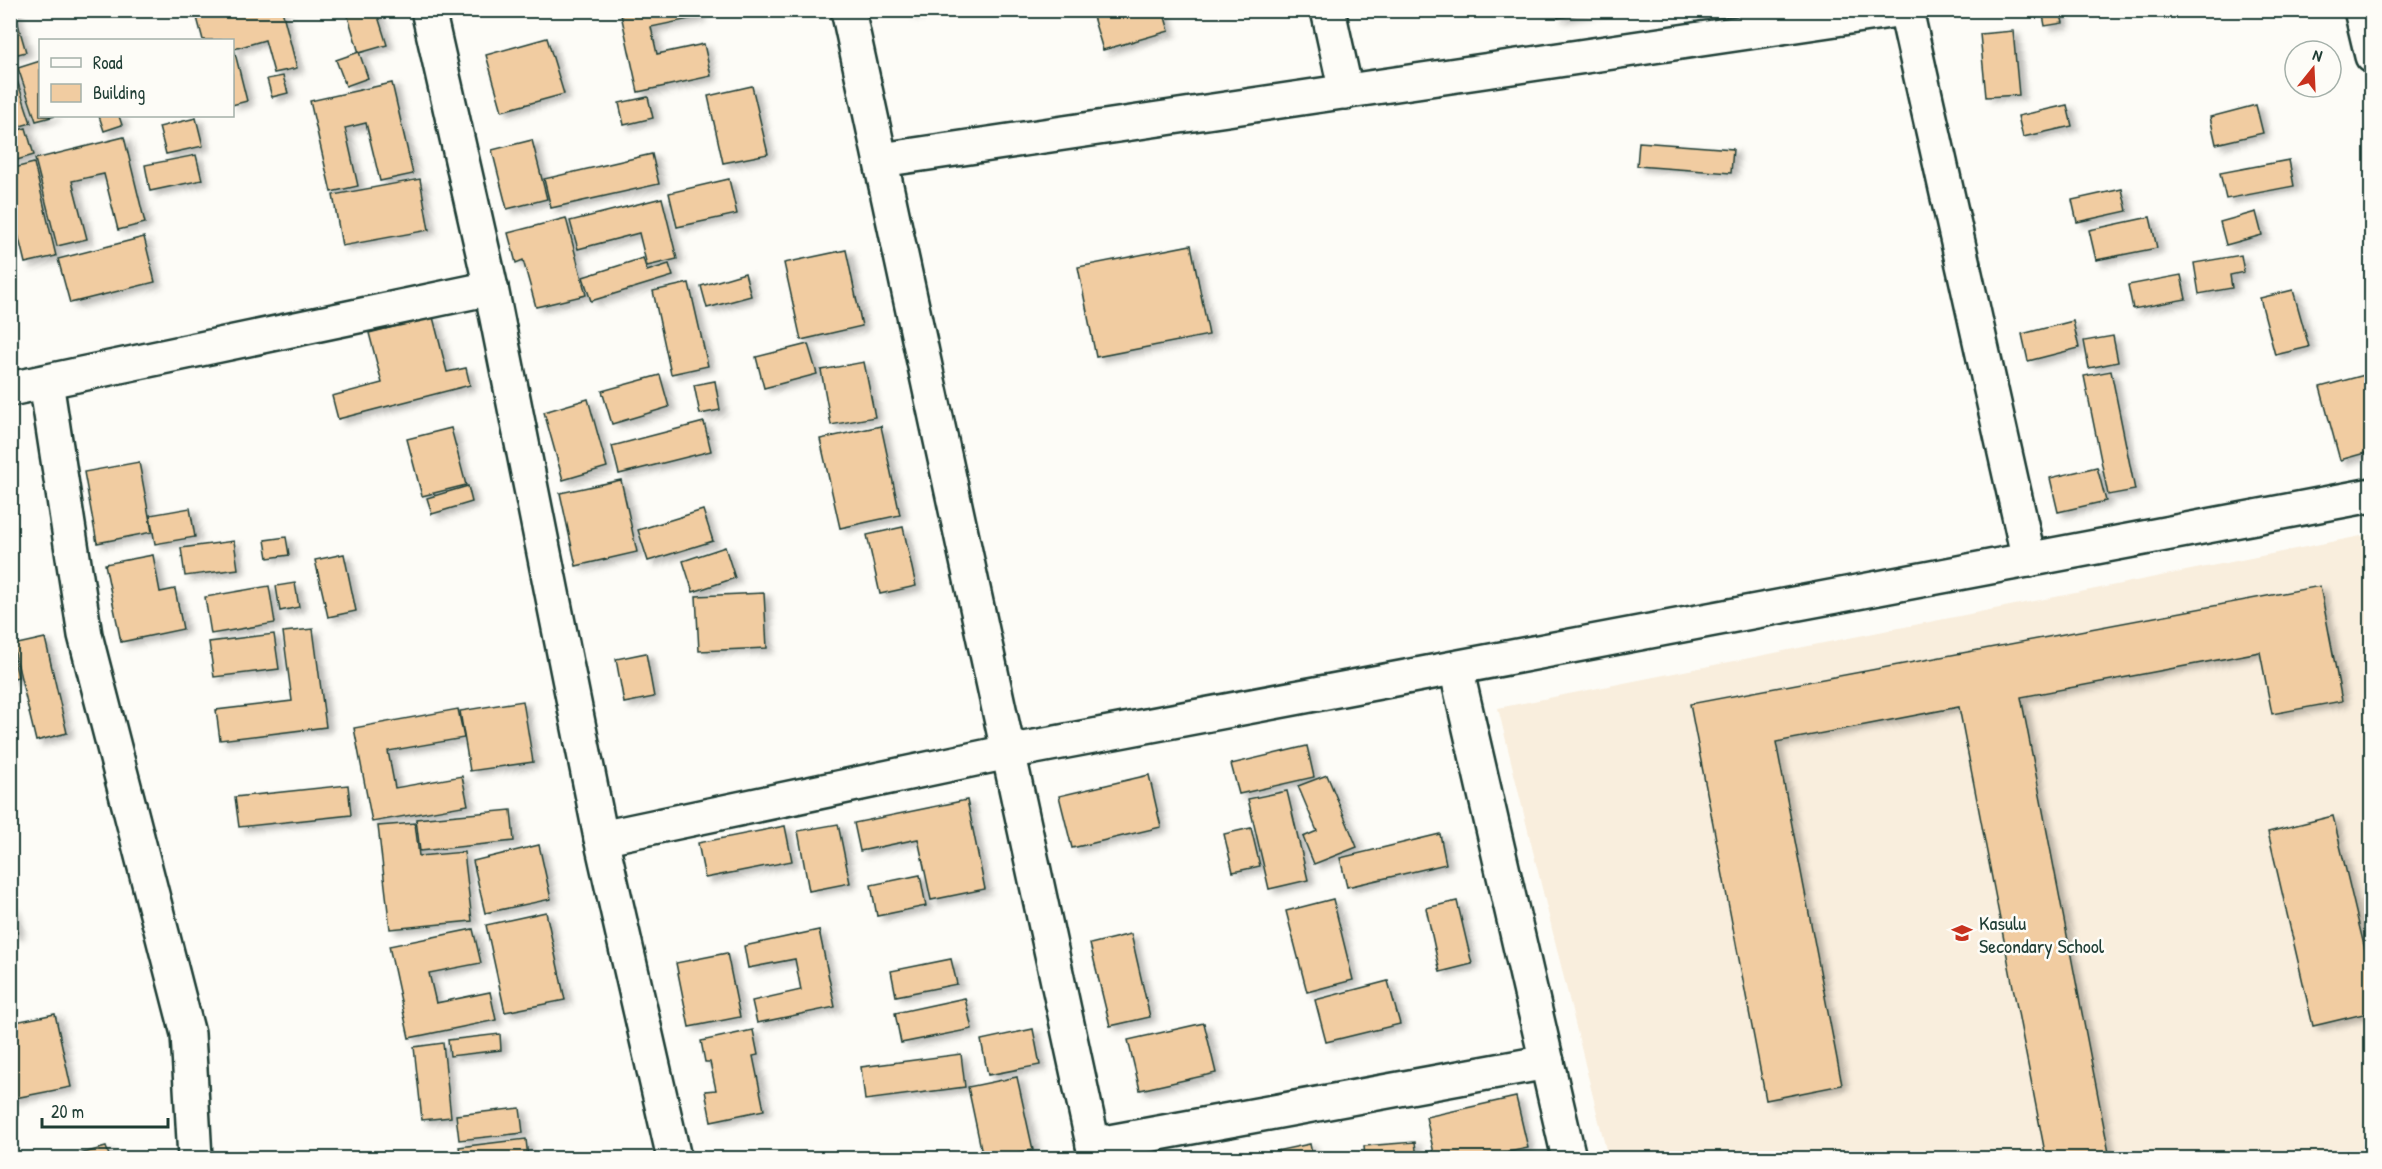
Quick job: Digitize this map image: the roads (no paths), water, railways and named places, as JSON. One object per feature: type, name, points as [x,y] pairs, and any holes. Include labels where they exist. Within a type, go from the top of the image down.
[{"type":"street","points":[[428,10],[491,288],[601,838],[674,1158]]},
{"type":"street","points":[[848,10],[1094,1152],[1547,1062]]},
{"type":"street","points":[[1328,10],[1346,92]]},
{"type":"street","points":[[880,160],[1897,10]]},
{"type":"street","points":[[1906,10],[2030,560]]},
{"type":"street","points":[[2361,10],[2372,56]]},
{"type":"street","points":[[10,389],[491,288]]},
{"type":"street","points":[[46,382],[85,635],[189,1034],[195,1158]]},
{"type":"street","points":[[601,838],[1008,752],[2372,495]]},
{"type":"street","points":[[1456,668],[1569,1158]]},
{"type":"place","name":"Kasulu Secondary School","points":[[1962,933]]}]
